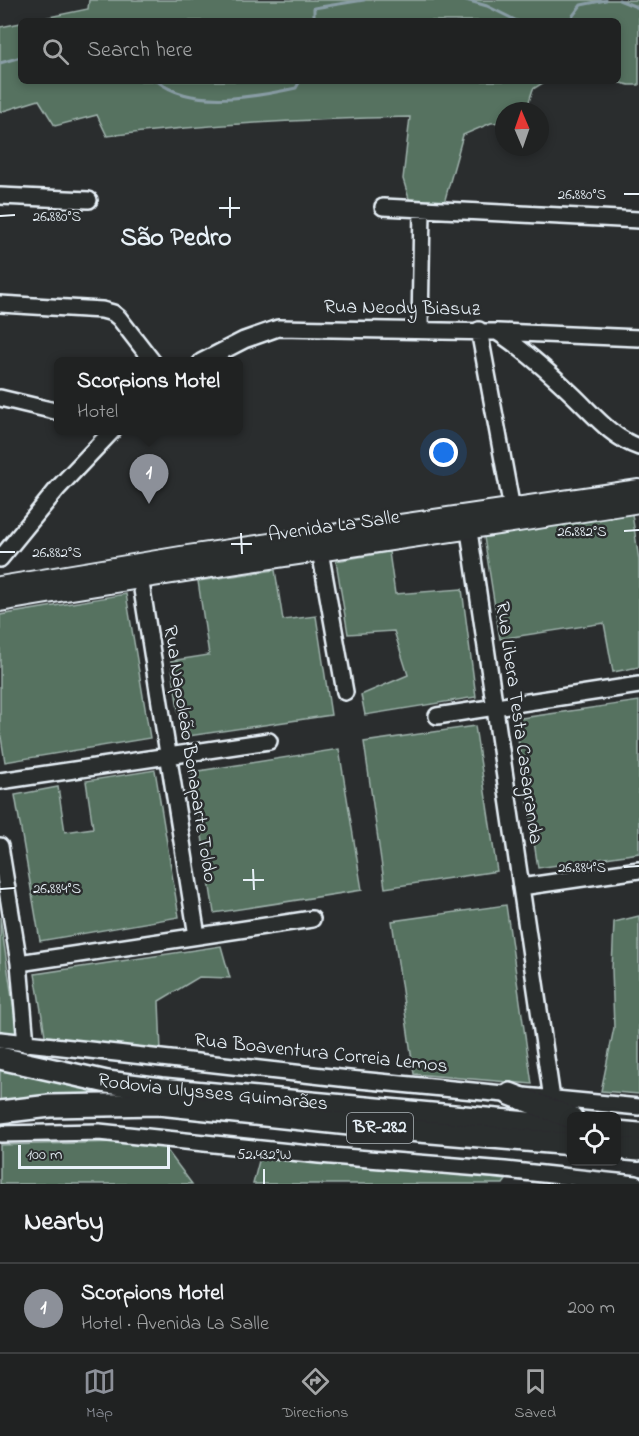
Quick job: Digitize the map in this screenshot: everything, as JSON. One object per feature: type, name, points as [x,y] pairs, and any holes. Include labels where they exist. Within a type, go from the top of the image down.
[{"type":"highway","name":"Rodovia Ulysses Guimarães","points":[[0,1058],[107,1082],[160,1089],[567,1127]]},
{"type":"highway","points":[[510,1094],[567,1116]]},
{"type":"highway","name":"Rodovia Ulysses Guimarães","points":[[0,1112],[51,1106],[159,1104],[396,1129],[567,1144]]},
{"type":"highway","points":[[621,1132],[639,1134]]},
{"type":"highway","points":[[621,1148],[639,1150]]},
{"type":"main road","name":"Avenida La Salle","points":[[0,602],[140,577],[181,564],[320,551],[512,509],[639,489]]},
{"type":"main road","name":"Avenida La Salle","points":[[0,586],[181,564],[409,531],[468,531],[639,503]]},
{"type":"street","points":[[0,196],[89,200]]},
{"type":"street","points":[[383,207],[639,220]]},
{"type":"street","points":[[420,329],[422,209]]},
{"type":"street","points":[[0,304],[102,310],[113,313],[149,357]]},
{"type":"street","name":"Rua Neody Biasuz","points":[[210,357],[244,339],[278,328],[497,332],[516,344],[543,367],[602,424],[626,442],[639,447]]},
{"type":"street","points":[[479,330],[512,509]]},
{"type":"street","points":[[497,332],[639,338]]},
{"type":"street","points":[[0,399],[54,411]]},
{"type":"street","points":[[0,559],[58,488],[108,435]]},
{"type":"street","name":"Rua Libera Testa Casagranda","points":[[468,531],[552,1099]]},
{"type":"street","points":[[320,551],[345,692]]},
{"type":"street","name":"Rua Napoleão Bonaparte Toldo","points":[[140,577],[197,936]]},
{"type":"street","points":[[436,716],[639,685]]},
{"type":"street","points":[[0,781],[269,741]]},
{"type":"street","points":[[0,846],[19,963],[26,1044]]},
{"type":"street","points":[[521,887],[639,870]]},
{"type":"street","points":[[19,963],[312,919]]},
{"type":"street","name":"Rua Boaventura Correia Lemos","points":[[0,1040],[349,1079],[639,1107]]},
{"type":"street","points":[[0,1134],[99,1131],[319,1155],[494,1169],[636,1184]]},
{"type":"green space","points":[[89,0],[639,0],[639,85],[621,83],[621,18],[44,18],[88,9]]},
{"type":"green space","points":[[18,24],[18,84],[541,84],[533,89],[529,102],[495,102],[495,123],[463,135],[444,203],[410,202],[403,179],[410,117],[258,123],[107,136],[97,115],[55,126],[39,100],[0,112],[0,27]]},
{"type":"green space","points":[[632,514],[639,560],[639,667],[613,672],[604,623],[500,639],[484,537]]},
{"type":"green space","points":[[389,552],[395,594],[462,589],[476,697],[365,715],[361,695],[408,675],[394,631],[348,634],[336,561]]},
{"type":"green space","points":[[275,570],[283,620],[316,616],[331,715],[182,737],[171,661],[209,655],[198,581]]},
{"type":"green space","points":[[126,594],[150,738],[5,762],[0,731],[0,615]]},
{"type":"green space","points":[[639,701],[639,853],[538,868],[515,719]]},
{"type":"green space","points":[[475,726],[497,871],[385,888],[364,742]]},
{"type":"green space","points":[[339,749],[362,890],[214,913],[192,772]]},
{"type":"green space","points":[[155,770],[179,917],[40,941],[15,795],[58,787],[65,832],[93,828],[86,781]]},
{"type":"green space","points":[[506,905],[532,1084],[414,1074],[392,921]]},
{"type":"green space","points":[[639,916],[639,1094],[601,1091],[614,1028],[612,969],[614,922]]},
{"type":"green space","points":[[0,917],[18,1038],[0,1034]]},
{"type":"green space","points":[[221,946],[230,978],[199,977],[159,1001],[161,1051],[46,1041],[35,974]]},
{"type":"green space","points":[[0,1067],[115,1096],[0,1106]]},
{"type":"green space","points":[[160,1141],[192,1184],[0,1184],[0,1145]]},
{"type":"green space","points":[[260,1157],[425,1170],[506,1180],[503,1184],[253,1184]]},
{"type":"waterway","points":[[314,18],[314,8],[364,0]]},
{"type":"waterway","points":[[466,0],[487,6],[511,18]]},
{"type":"waterway","points":[[571,18],[581,5],[606,0]]},
{"type":"waterway","points":[[619,0],[639,8]]},
{"type":"waterway","points":[[0,63],[18,58]]},
{"type":"waterway","points":[[162,84],[171,90],[206,98],[262,95],[296,88],[298,84]]},
{"type":"place","name":"Scorpions Motel","points":[[149,504]]},
{"type":"district","name":"São Pedro","points":[[176,239]]}]
